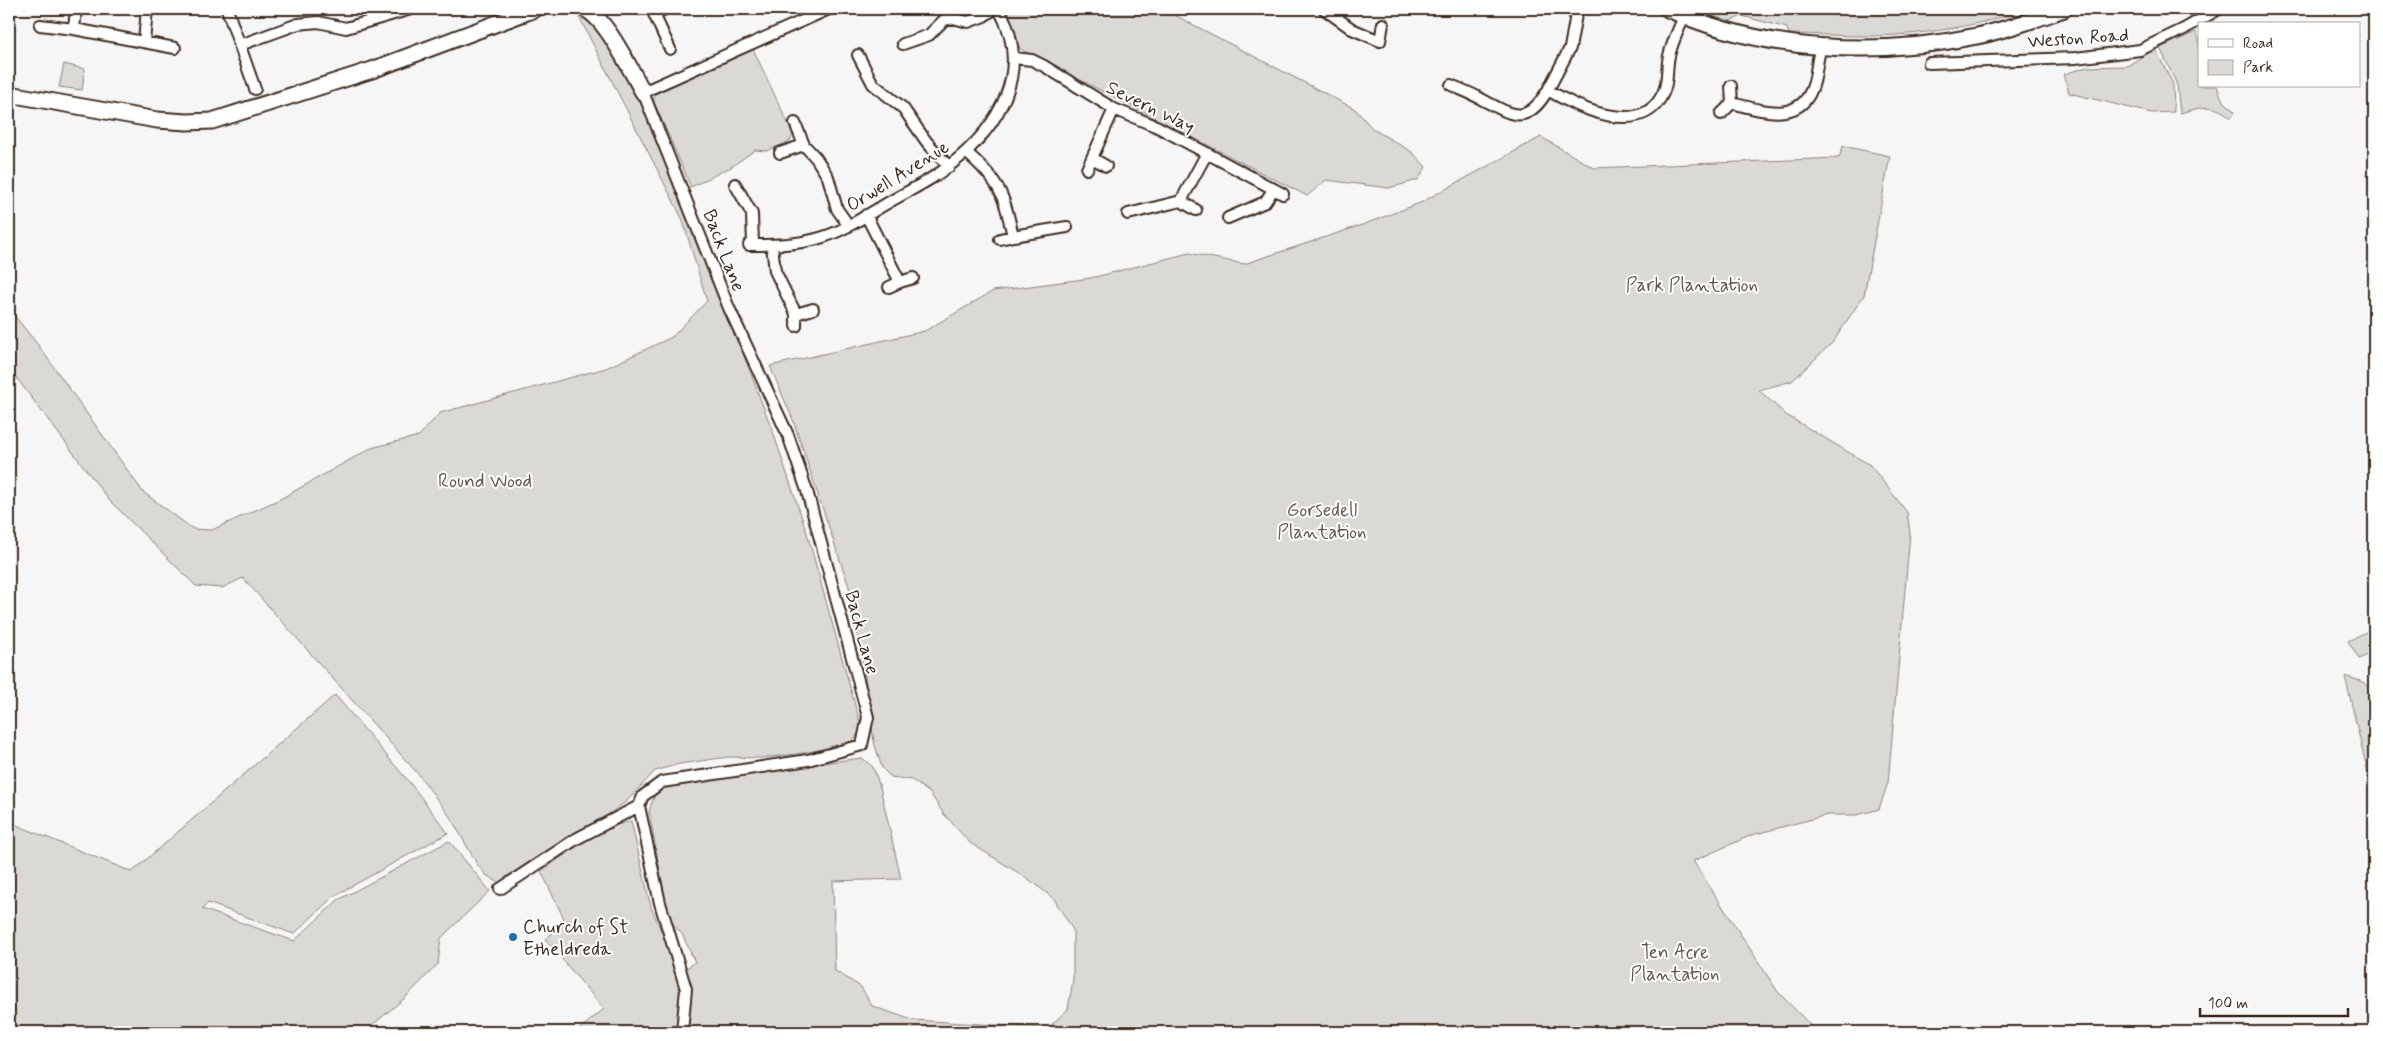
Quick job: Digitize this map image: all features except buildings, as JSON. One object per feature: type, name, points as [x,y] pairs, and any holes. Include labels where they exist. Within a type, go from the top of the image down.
[{"type":"street","points":[[74,29],[76,9]]},
{"type":"street","points":[[144,42],[146,9]]},
{"type":"street","points":[[227,9],[255,89]]},
{"type":"street","points":[[240,46],[298,24],[318,22],[346,28],[411,9]]},
{"type":"street","points":[[9,94],[157,120],[212,121],[372,70],[534,9]]},
{"type":"street","points":[[585,9],[590,11],[607,32],[623,55],[643,92],[829,9]]},
{"type":"street","points":[[665,9],[653,11],[670,49]]},
{"type":"street","points":[[903,44],[929,35],[944,20],[953,18],[968,22],[984,16],[994,9]]},
{"type":"street","name":"Orwell Avenue","points":[[735,184],[752,214],[751,245],[772,246],[820,238],[849,226],[949,167],[966,152],[996,115],[1006,99],[1012,81],[1014,58],[1011,36],[998,9]]},
{"type":"street","points":[[1324,9],[1352,29],[1380,41],[1383,24]]},
{"type":"street","points":[[1451,85],[1502,111],[1514,115],[1525,114],[1533,109],[1548,90],[1570,48],[1577,9]]},
{"type":"street","points":[[1668,9],[1684,16],[1758,38],[1821,47],[1873,48],[1977,36],[2020,25],[2064,9]]},
{"type":"street","name":"Weston Road","points":[[1930,63],[2075,58],[2140,50],[2184,29],[2219,9]]},
{"type":"street","points":[[1548,90],[1562,98],[1615,117],[1631,118],[1644,113],[1656,103],[1664,92],[1669,56],[1684,16]]},
{"type":"street","points":[[40,25],[74,29],[175,48]]},
{"type":"street","points":[[1732,103],[1767,112],[1788,111],[1803,104],[1814,83],[1821,47]]},
{"type":"street","points":[[858,55],[873,84],[903,108],[926,141],[949,167]]},
{"type":"street","name":"Severn Way","points":[[1014,58],[1032,60],[1044,66],[1114,108],[1146,120],[1278,192],[1265,202],[1228,218]]},
{"type":"street","points":[[1721,114],[1732,103],[1731,86]]},
{"type":"street","name":"Back Lane","points":[[639,806],[643,796],[662,782],[808,760],[862,745],[868,717],[808,491],[788,435],[729,308],[643,92]]},
{"type":"street","points":[[1087,169],[1114,108]]},
{"type":"street","points":[[795,122],[804,145],[816,158],[828,177],[837,210],[849,226]]},
{"type":"street","points":[[780,153],[804,145]]},
{"type":"street","points":[[966,152],[991,175],[1001,191],[1013,236]]},
{"type":"street","points":[[1181,201],[1207,153]]},
{"type":"street","points":[[1092,158],[1106,166]]},
{"type":"street","points":[[1128,214],[1181,201],[1196,210]]},
{"type":"street","points":[[866,215],[900,282]]},
{"type":"street","points":[[1000,239],[1067,227]]},
{"type":"street","points":[[772,246],[774,271],[796,314],[796,326]]},
{"type":"street","points":[[889,287],[913,278]]},
{"type":"street","points":[[796,314],[813,309]]},
{"type":"street","points":[[500,889],[576,840],[639,806],[660,903],[686,989],[682,1032]]},
{"type":"green space","name":"Round Wood","points":[[575,9],[581,9],[594,21],[641,97],[723,300],[774,435],[807,533],[860,723],[860,732],[849,744],[797,754],[761,758],[728,757],[679,764],[655,771],[627,801],[501,884],[486,875],[477,864],[451,818],[419,775],[243,578],[222,588],[196,586],[109,500],[9,368],[9,309],[38,345],[143,492],[193,529],[212,530],[282,498],[371,448],[419,436],[440,413],[606,368],[672,337],[707,301],[682,218]]},
{"type":"green space","points":[[1004,9],[1163,9],[1355,109],[1373,129],[1412,152],[1426,167],[1418,180],[1389,188],[1326,180],[1307,196],[1020,49]]},
{"type":"green space","points":[[1698,9],[2029,9],[1949,29],[1886,36],[1866,36],[1789,34],[1787,28],[1742,16],[1730,21],[1716,18]]},
{"type":"green space","points":[[2196,32],[2198,37],[2198,88],[2218,88],[2222,99],[2235,112],[2231,118],[2219,110],[2207,107],[2180,113],[2177,85],[2160,48]]},
{"type":"green space","points":[[752,47],[793,134],[790,141],[767,151],[755,150],[731,167],[691,187],[654,102],[654,95],[658,90]]},
{"type":"green space","points":[[2155,49],[2173,84],[2174,112],[2151,113],[2069,93],[2064,74],[2087,67],[2127,66]]},
{"type":"green space","points":[[64,64],[85,69],[82,90],[59,87]]},
{"type":"green space","points":[[1541,137],[1594,168],[1839,158],[1843,146],[1890,156],[1864,295],[1833,342],[1792,381],[1759,390],[1786,415],[1870,465],[1907,512],[1910,533],[1888,783],[1879,809],[1857,815],[1827,815],[1752,835],[1693,861],[1778,992],[1817,1032],[576,1032],[604,1009],[545,939],[566,923],[541,871],[603,829],[631,821],[651,907],[665,940],[676,976],[695,962],[682,934],[669,920],[649,812],[658,791],[670,782],[862,758],[873,767],[880,787],[901,879],[833,881],[835,971],[861,987],[872,1006],[912,1020],[1048,1028],[1068,1009],[1073,980],[1073,930],[1054,899],[1030,880],[970,843],[943,813],[930,793],[912,780],[891,777],[882,768],[874,742],[864,670],[849,587],[793,420],[770,366],[925,331],[993,291],[1091,278],[1189,253],[1244,264],[1362,225],[1420,203]]},
{"type":"green space","points":[[2374,628],[2374,652],[2359,659],[2348,641]]},
{"type":"green space","points":[[2345,676],[2363,682],[2374,693],[2374,799]]},
{"type":"green space","points":[[335,695],[410,783],[448,833],[334,896],[294,934],[208,903],[202,909],[294,941],[338,900],[449,841],[490,891],[441,938],[438,964],[406,997],[364,1032],[9,1032],[9,822],[132,872]]},
{"type":"place","name":"Church of St Etheldreda","points":[[513,937]]},
{"type":"park label","name":"Park Plantation","points":[[1692,284]]},
{"type":"park label","name":"Gorsedell Plantation","points":[[1322,520]]},
{"type":"park label","name":"Ten Acre Plantation","points":[[1675,962]]}]
